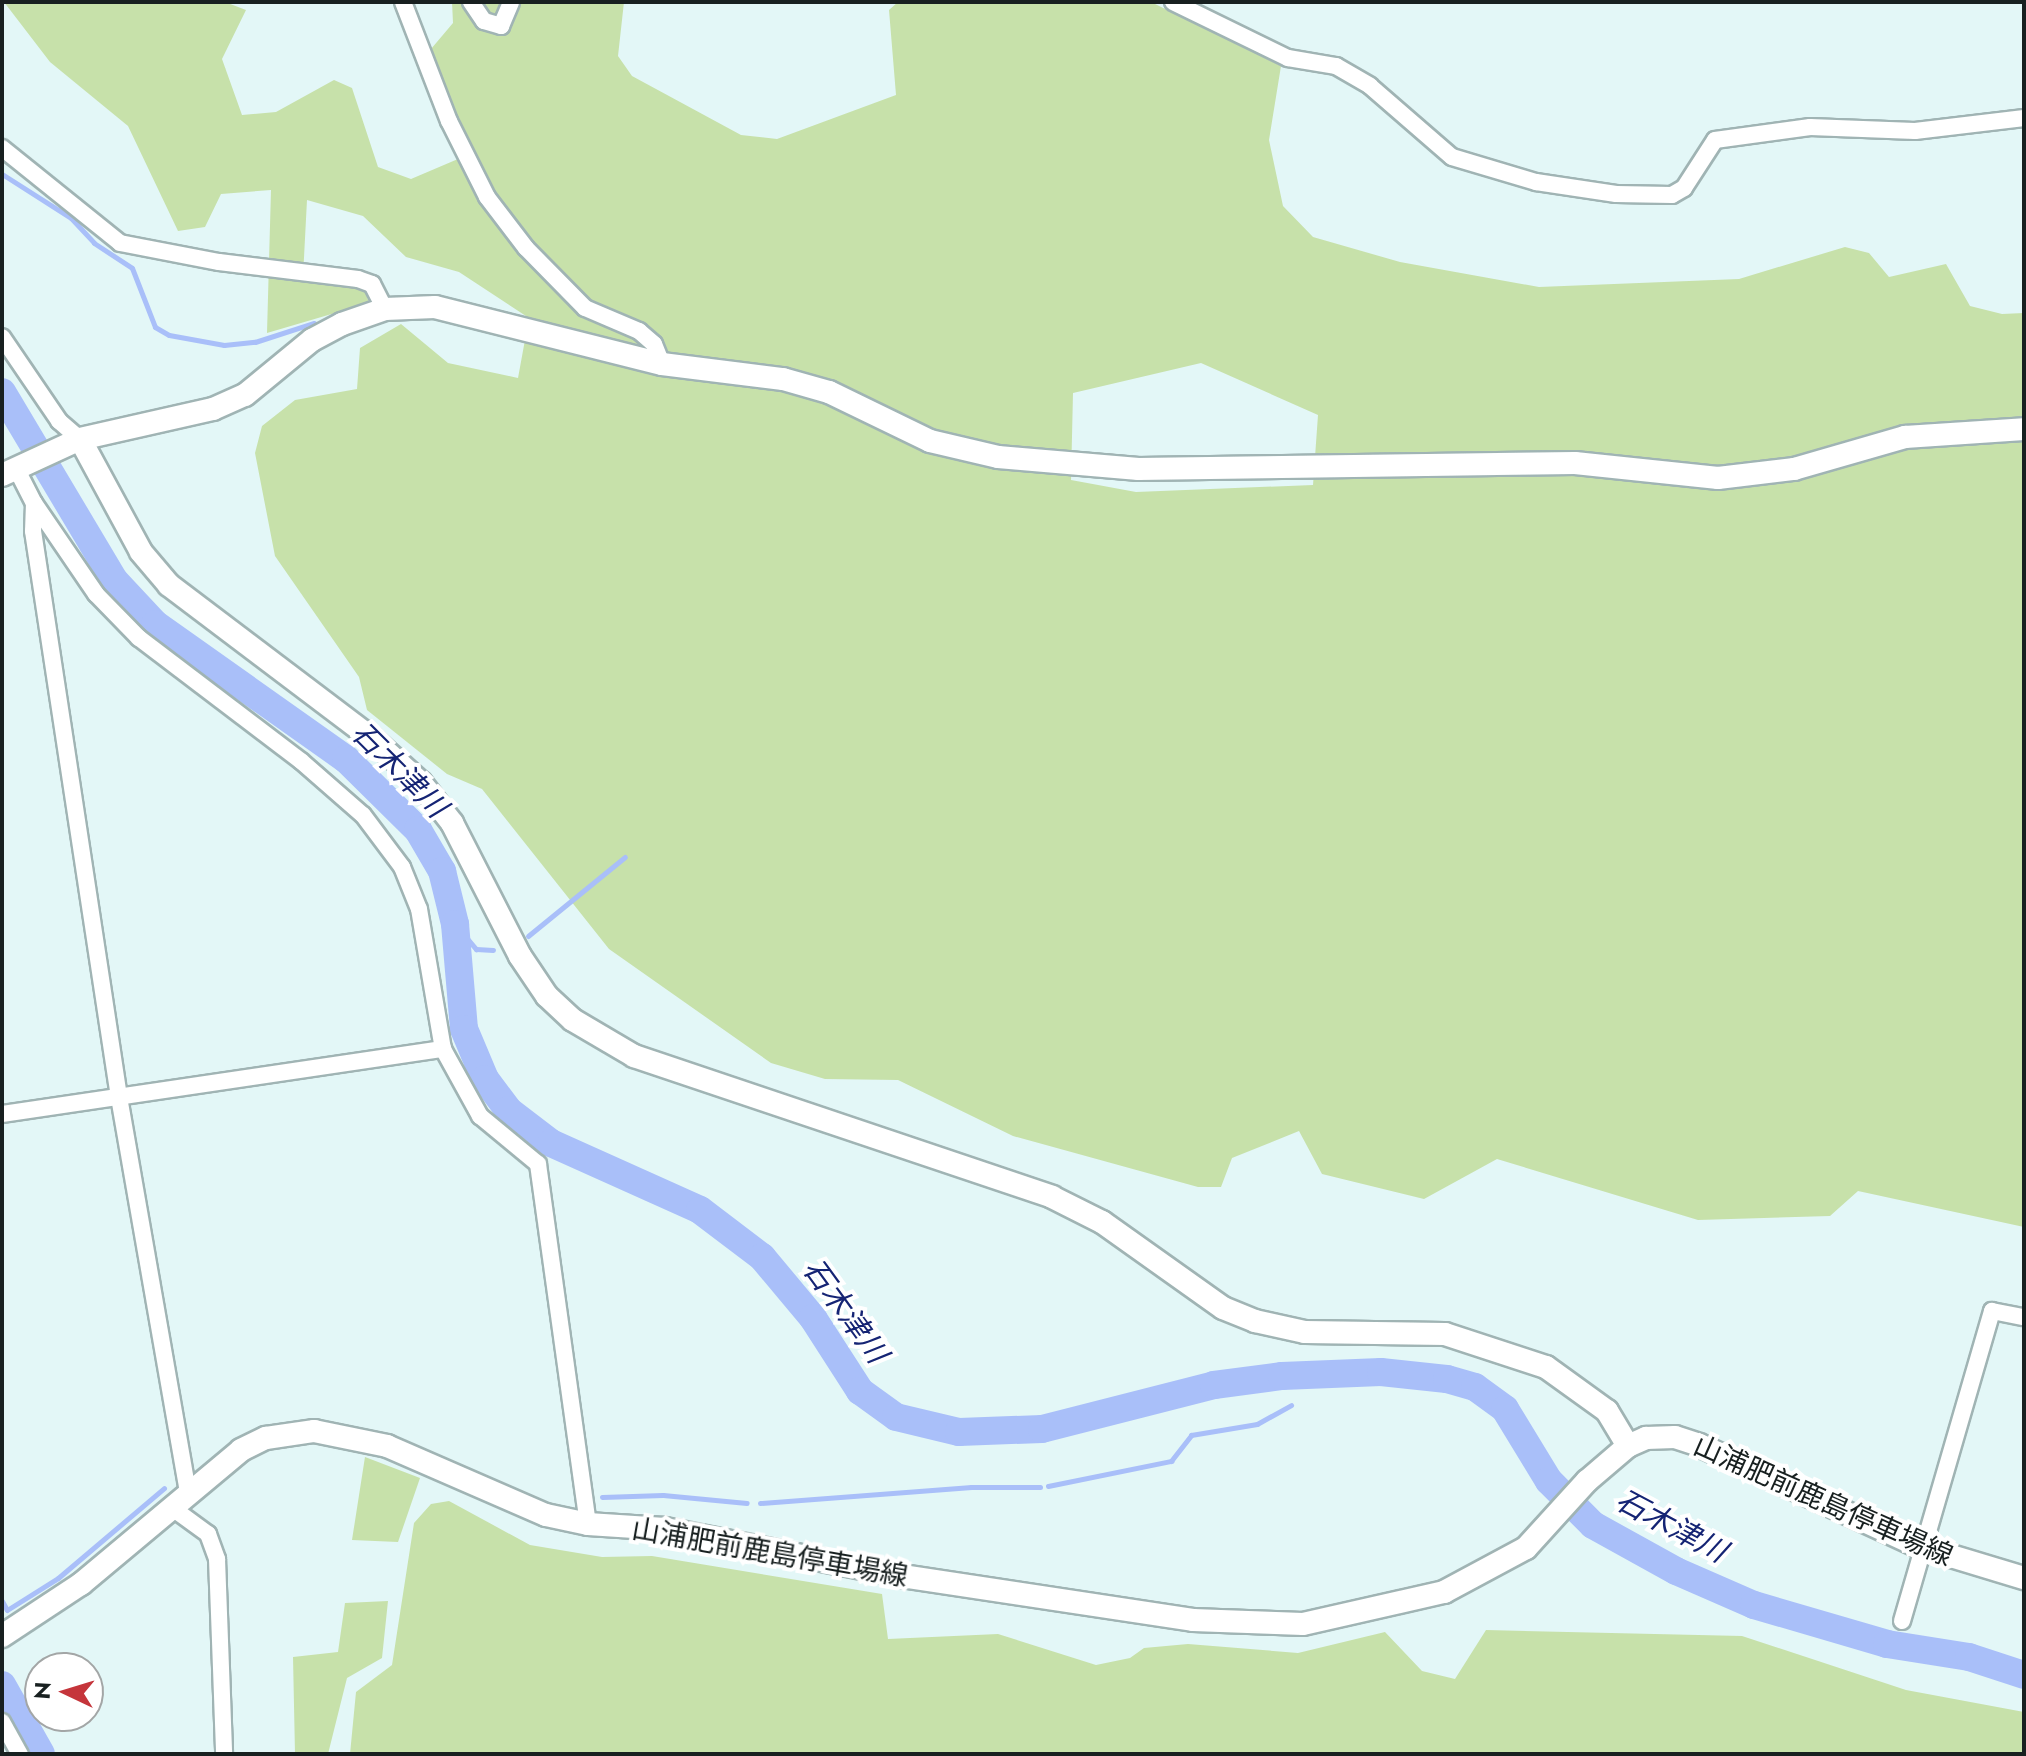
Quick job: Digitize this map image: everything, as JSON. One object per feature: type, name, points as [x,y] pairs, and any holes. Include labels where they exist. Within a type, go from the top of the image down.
[{"type":"street","points":[[403,2],[449,121],[487,197],[526,248],[585,308],[639,331],[654,344],[662,364]]},
{"type":"street","points":[[471,2],[484,21],[501,26],[511,2]]},
{"type":"street","points":[[1173,2],[1288,58],[1336,66],[1370,86],[1452,157],[1536,182],[1616,194],[1672,195],[1684,188],[1715,140],[1810,127],[1915,131],[2024,118]]},
{"type":"street","points":[[2,148],[120,243],[219,262],[358,279],[372,284],[385,309]]},
{"type":"street","points":[[588,1524],[538,1164],[480,1116],[443,1049],[419,909],[402,867],[363,815],[332,788],[139,638],[96,594],[13,470],[80,439],[213,409],[245,395],[312,340],[385,309],[435,307],[502,320],[662,364],[818,388],[930,441],[998,457],[1138,469],[1575,463],[1718,478],[1794,469],[1905,437],[2024,429]]},
{"type":"street","points":[[2,337],[59,421],[80,439],[141,552],[169,585],[371,738],[421,783],[459,834],[520,956],[547,996],[573,1020],[634,1056],[1052,1197],[1102,1222],[1223,1308],[1255,1321],[1305,1332],[1445,1334],[1546,1367],[1607,1411],[1628,1446]]},
{"type":"street","points":[[34,503],[33,531],[179,1499],[208,1534],[217,1559],[224,1754]]},
{"type":"street","points":[[2,1114],[443,1049]]},
{"type":"street","points":[[1902,1621],[1992,1311],[2024,1317]]},
{"type":"street","name":"山浦肥前鹿島停車場線","points":[[2,1636],[81,1584],[216,1466],[266,1438],[314,1431],[387,1446],[546,1515],[588,1524],[665,1529],[902,1576],[1193,1620],[1258,1624],[1356,1615],[1444,1592],[1491,1570],[1549,1527],[1587,1481],[1628,1446],[1646,1438],[1675,1437],[1921,1547],[2024,1578]]},
{"type":"street","points":[[2,1722],[20,1754]]},
{"type":"green space","points":[[4,2],[225,2],[246,10],[222,59],[242,115],[276,112],[334,80],[352,88],[378,167],[411,179],[458,159],[420,62],[453,23],[452,2],[624,2],[618,56],[632,76],[741,135],[777,139],[896,95],[889,10],[898,2],[1151,2],[1281,66],[1269,140],[1283,206],[1313,237],[1400,262],[1539,287],[1739,279],[1845,247],[1869,253],[1889,277],[1946,264],[1970,306],[2002,314],[2024,313],[2024,1227],[1858,1191],[1830,1216],[1698,1220],[1497,1159],[1424,1199],[1322,1174],[1299,1131],[1232,1158],[1221,1187],[1198,1187],[1013,1136],[898,1080],[825,1079],[771,1063],[609,949],[482,789],[447,774],[367,710],[359,677],[275,556],[255,453],[262,426],[295,400],[357,389],[360,348],[401,324],[448,363],[518,378],[529,318],[459,272],[406,257],[363,216],[307,200],[303,277],[363,284],[369,303],[267,333],[271,190],[221,194],[205,227],[178,231],[128,126],[50,62]],"holes":[[[1201,363],[1318,415],[1313,485],[1136,492],[1071,480],[1073,393]]]},
{"type":"green space","points":[[365,1457],[420,1478],[398,1542],[352,1540]]},
{"type":"green space","points":[[449,1501],[530,1545],[602,1557],[652,1556],[882,1594],[888,1639],[998,1634],[1096,1665],[1130,1658],[1144,1648],[1188,1644],[1298,1653],[1385,1632],[1422,1671],[1455,1679],[1486,1630],[1742,1636],[1906,1690],[2024,1712],[2024,1754],[350,1754],[356,1692],[392,1665],[414,1523],[431,1504]]},
{"type":"green space","points":[[388,1601],[382,1658],[347,1678],[328,1754],[295,1754],[293,1657],[338,1652],[345,1603]]},
{"type":"waterway","points":[[2,174],[71,218],[94,243],[132,268],[155,327],[169,335],[224,345],[255,342],[314,323]]},
{"type":"waterway","name":"石木津川","points":[[2,392],[114,580],[155,624],[346,759],[418,830],[442,871],[455,924],[464,1029],[485,1079],[508,1110],[551,1143],[700,1210],[762,1257],[813,1318],[860,1391],[896,1417],[959,1432],[1042,1429],[1214,1385],[1282,1376],[1381,1372],[1447,1379],[1475,1387],[1505,1409],[1549,1481],[1593,1525],[1676,1571],[1754,1605],[1887,1644],[1969,1657],[2024,1675]]},
{"type":"waterway","points":[[528,936],[625,857]]},
{"type":"waterway","points":[[455,924],[476,949],[493,950]]},
{"type":"waterway","points":[[1048,1486],[1171,1461],[1191,1435],[1257,1424],[1291,1405]]},
{"type":"waterway","points":[[760,1503],[971,1487],[1040,1487]]},
{"type":"waterway","points":[[2,1601],[7,1610],[58,1578],[164,1488]]},
{"type":"waterway","points":[[602,1497],[663,1495],[747,1503]]},
{"type":"waterway","points":[[2,1685],[41,1754]]}]
